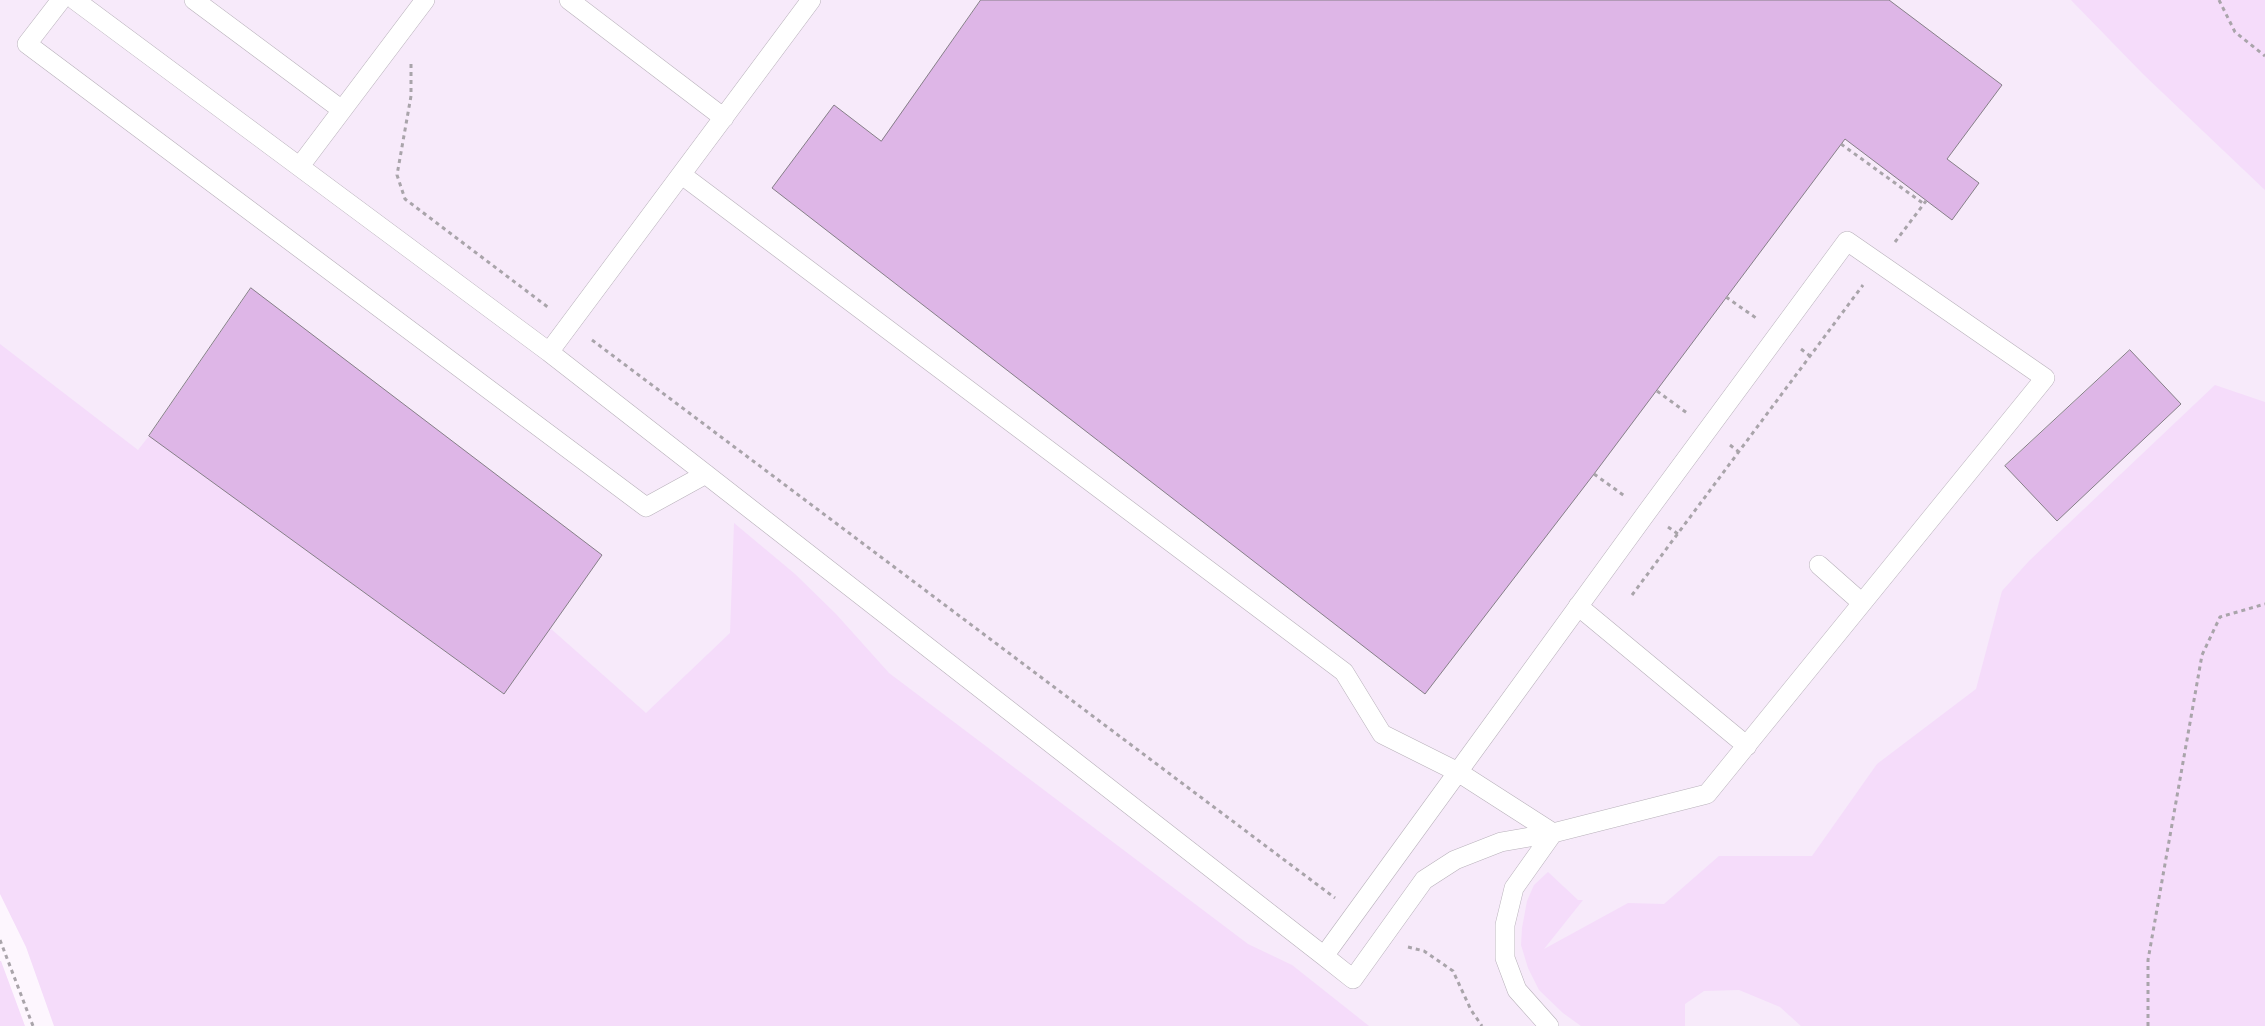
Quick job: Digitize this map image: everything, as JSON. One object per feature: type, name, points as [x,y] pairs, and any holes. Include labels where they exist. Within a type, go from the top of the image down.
[{"type":"lane","points":[[61,0],[27,44],[646,507],[706,474]]},
{"type":"lane","points":[[75,0],[549,352],[1353,979],[1424,880],[1455,860],[1501,842],[1553,833],[1707,794],[2045,378],[1847,241],[1578,606],[1324,956]]},
{"type":"lane","points":[[194,0],[342,110]]},
{"type":"lane","points":[[300,166],[425,0]]},
{"type":"lane","points":[[568,0],[724,118]]},
{"type":"lane","points":[[549,352],[811,0]]},
{"type":"lane","points":[[682,175],[1344,672],[1382,734],[1458,772],[1553,833]]},
{"type":"lane","points":[[1819,566],[1862,603]]},
{"type":"lane","points":[[1578,606],[1747,746]]},
{"type":"lane","points":[[1549,1026],[1517,990],[1505,958],[1505,925],[1514,888],[1553,833]]},
{"type":"path","points":[[2220,0],[2235,32],[2265,56]]},
{"type":"path","points":[[411,58],[411,96],[397,175],[405,199],[1355,913]]},
{"type":"path","points":[[1632,596],[1925,202],[1842,144]]},
{"type":"path","points":[[2148,1026],[2148,960],[2202,655],[2220,617],[2265,604]]},
{"type":"path","points":[[1384,934],[1396,944],[1424,951],[1452,971],[1471,1010],[1482,1026]]},
{"type":"path","points":[[0,940],[34,1026]]},
{"type":"shaded area","points":[[0,0],[2265,0],[2265,1026],[1253,1026],[484,789],[0,393]]},
{"type":"shaded area","points":[[2071,0],[2265,0],[2265,190],[2143,74]]},
{"type":"shaded area","points":[[0,344],[138,450],[149,436],[503,694],[550,628],[646,713],[730,633],[734,523],[795,574],[836,614],[889,673],[1248,944],[1292,965],[1369,1026],[54,1026],[26,947],[0,894]]},
{"type":"shaded area","points":[[2215,385],[2265,402],[2265,1026],[1801,1026],[1780,1007],[1739,990],[1704,991],[1685,1004],[1685,1026],[1581,1026],[1563,1013],[1539,990],[1528,968],[1521,945],[1522,928],[1527,901],[1534,885],[1548,872],[1578,900],[1583,900],[1544,949],[1628,903],[1664,904],[1719,856],[1812,856],[1877,764],[1976,689],[2002,591],[2029,561]]},
{"type":"shaded area","points":[[1,961],[25,1026],[0,1026]]},
{"type":"building","points":[[981,0],[1889,0],[2002,85],[1947,159],[1979,183],[1952,220],[1845,139],[1594,474],[1425,694],[772,188],[834,105],[881,141]]},
{"type":"building","points":[[251,288],[602,555],[504,694],[149,436]]},
{"type":"building","points":[[2130,350],[2181,404],[2057,521],[2005,466]]}]
